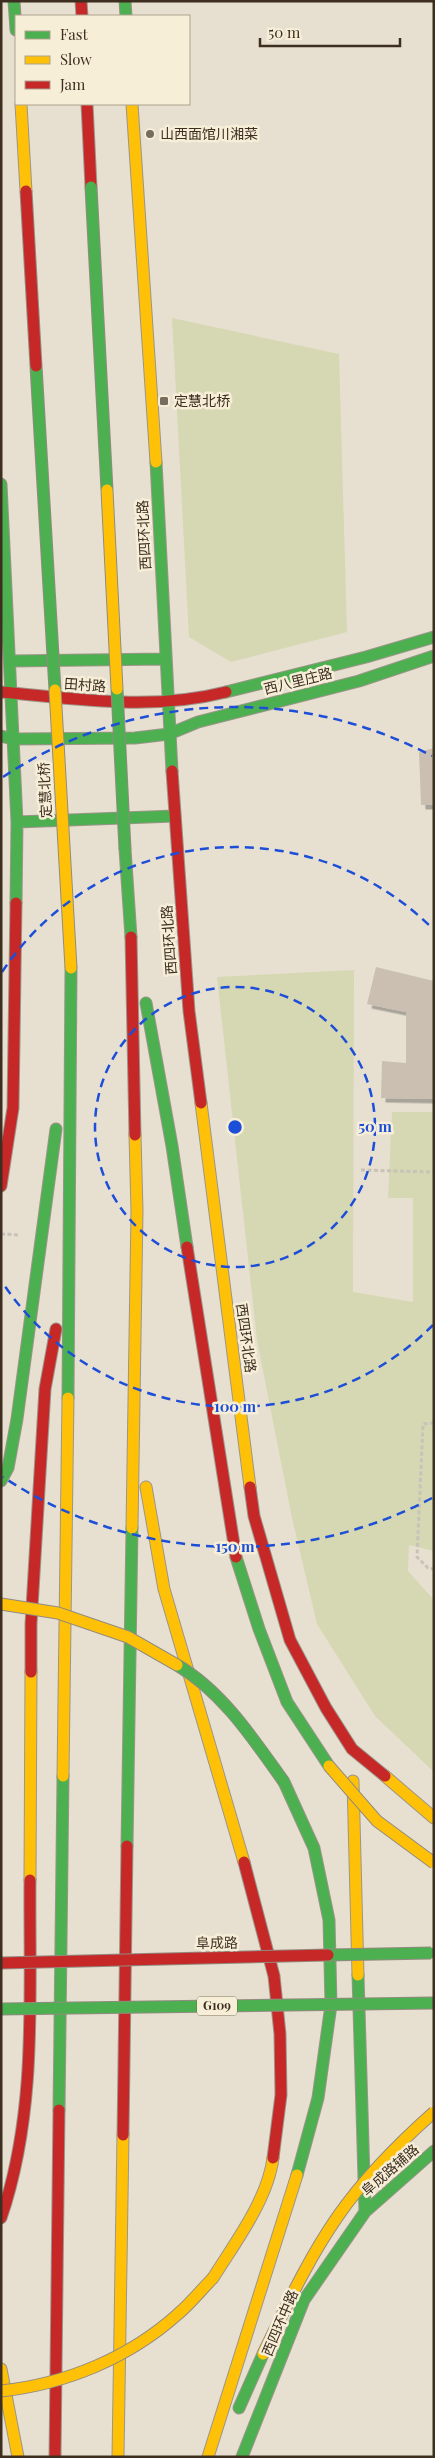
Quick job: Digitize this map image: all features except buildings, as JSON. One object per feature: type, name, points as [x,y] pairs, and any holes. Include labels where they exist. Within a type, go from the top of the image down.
[{"type":"main road","points":[[14,1],[15,16]]},
{"type":"main road","points":[[81,1],[82,15]]},
{"type":"main road","points":[[124,1],[126,15]]},
{"type":"main road","name":"定慧北桥","points":[[21,105],[70,968],[70,1019]]},
{"type":"main road","points":[[87,105],[130,916],[137,1211],[118,2457]]},
{"type":"main road","name":"西四环北路","points":[[132,105],[153,404],[169,734],[189,1011],[254,1516],[290,1640],[326,1708],[352,1749]]},
{"type":"main road","points":[[1,484],[10,661],[6,693],[7,738],[17,822],[13,1108],[1,1186]]},
{"type":"main road","name":"西八里庄路","points":[[167,702],[217,694],[366,657],[434,637]]},
{"type":"main road","name":"西八里庄路","points":[[7,738],[135,738],[169,734],[198,722],[359,681],[434,656]]},
{"type":"main road","points":[[10,661],[165,659]]},
{"type":"main road","name":"田村路","points":[[6,693],[138,704],[167,702]]},
{"type":"main road","points":[[17,822],[175,816]]},
{"type":"main road","points":[[130,916],[172,1146],[234,1547],[259,1629],[287,1702],[329,1766],[377,1821],[434,1863]]},
{"type":"main road","points":[[1,1480],[8,1468],[17,1419],[70,1019]]},
{"type":"main road","points":[[55,2457],[70,1251],[70,1019]]},
{"type":"main road","points":[[1,2218],[10,2196],[27,2090],[29,2035],[31,1614],[45,1389],[70,1251]]},
{"type":"main road","points":[[1,2391],[20,2390],[74,2375],[128,2352],[173,2319],[213,2278],[246,2226],[271,2173],[281,2095],[280,2034],[274,1976],[257,1906],[164,1589],[135,1424]]},
{"type":"main road","points":[[1,1604],[58,1613],[128,1637],[198,1678],[251,1736],[284,1782],[314,1848],[329,1920],[331,2005],[318,2098],[290,2199],[208,2457]]},
{"type":"main road","points":[[352,1749],[434,1818]]},
{"type":"main road","points":[[352,1749],[365,2212]]},
{"type":"main road","name":"阜成路","points":[[1,1963],[432,1952]]},
{"type":"main road","name":"G109","points":[[1,2009],[433,2002]]},
{"type":"main road","points":[[217,2457],[306,2268],[348,2202],[398,2144],[434,2112]]},
{"type":"main road","name":"阜成路辅路","points":[[365,2212],[434,2151]]},
{"type":"main road","name":"西四环中路","points":[[242,2457],[304,2300],[365,2212]]},
{"type":"main road","points":[[1,2369],[18,2457]]},
{"type":"path","points":[[361,1170],[434,1172]]},
{"type":"path","points":[[1,1234],[23,1236]]},
{"type":"path","points":[[434,1423],[423,1424],[418,1557],[428,1568],[434,1569]]},
{"type":"green space","points":[[172,318],[339,354],[347,632],[231,662],[189,637]]},
{"type":"green space","points":[[354,970],[353,1292],[413,1302],[413,1198],[388,1198],[392,1112],[434,1112],[434,1551],[409,1545],[408,1571],[434,1600],[434,1772],[375,1716],[317,1624],[292,1518],[257,1340],[217,977]]},
{"type":"traffic: fast","points":[[14,1],[15,16]]},
{"type":"traffic: fast","points":[[125,1],[126,15]]},
{"type":"traffic: fast","points":[[91,187],[107,490]]},
{"type":"traffic: fast","points":[[36,366],[55,690]]},
{"type":"traffic: fast","points":[[156,462],[172,771]]},
{"type":"traffic: fast","points":[[1,484],[17,822],[16,903]]},
{"type":"traffic: fast","points":[[226,692],[366,657],[434,637]]},
{"type":"traffic: fast","points":[[1,736],[13,739],[135,738],[169,734],[198,722],[359,681],[434,656]]},
{"type":"traffic: fast","points":[[10,661],[165,659]]},
{"type":"traffic: fast","points":[[117,689],[125,849]]},
{"type":"traffic: fast","points":[[17,822],[175,816]]},
{"type":"traffic: fast","points":[[125,849],[131,937]]},
{"type":"traffic: fast","points":[[68,1398],[71,968]]},
{"type":"traffic: fast","points":[[146,1003],[172,1146],[187,1247]]},
{"type":"traffic: fast","points":[[1,1481],[8,1468],[17,1419],[56,1129]]},
{"type":"traffic: fast","points":[[127,1846],[132,1528]]},
{"type":"traffic: fast","points":[[236,1557],[259,1629],[287,1702],[329,1766]]},
{"type":"traffic: fast","points":[[177,1665],[208,1688],[223,1702],[249,1733],[284,1782]]},
{"type":"traffic: fast","points":[[59,2110],[63,1776]]},
{"type":"traffic: fast","points":[[284,1782],[314,1848],[329,1920],[331,2005],[318,2098],[297,2175]]},
{"type":"traffic: fast","points":[[328,1955],[431,1953]]},
{"type":"traffic: fast","points":[[358,1975],[365,2212]]},
{"type":"traffic: fast","points":[[1,2009],[433,2003]]},
{"type":"traffic: fast","points":[[242,2457],[304,2300],[365,2212],[434,2151]]},
{"type":"traffic: fast","points":[[239,2408],[263,2354]]},
{"type":"traffic: slow","points":[[21,105],[26,191]]},
{"type":"traffic: slow","points":[[132,105],[156,462]]},
{"type":"traffic: slow","points":[[107,490],[117,689]]},
{"type":"traffic: slow","points":[[55,690],[71,968]]},
{"type":"traffic: slow","points":[[201,1103],[250,1487]]},
{"type":"traffic: slow","points":[[132,1528],[137,1211],[135,1135]]},
{"type":"traffic: slow","points":[[63,1776],[68,1398]]},
{"type":"traffic: slow","points":[[146,1487],[164,1589],[244,1862]]},
{"type":"traffic: slow","points":[[1,1604],[58,1613],[128,1637],[177,1665]]},
{"type":"traffic: slow","points":[[30,1880],[31,1672]]},
{"type":"traffic: slow","points":[[329,1766],[377,1821],[434,1863]]},
{"type":"traffic: slow","points":[[385,1776],[434,1818]]},
{"type":"traffic: slow","points":[[353,1781],[358,1975]]},
{"type":"traffic: slow","points":[[263,2354],[307,2266],[338,2216],[383,2161],[434,2112]]},
{"type":"traffic: slow","points":[[118,2457],[123,2135]]},
{"type":"traffic: slow","points":[[213,2278],[258,2205],[265,2189],[273,2158]]},
{"type":"traffic: slow","points":[[208,2457],[297,2175]]},
{"type":"traffic: slow","points":[[1,2391],[49,2382],[73,2375],[118,2356],[159,2330],[183,2310],[213,2278]]},
{"type":"traffic: slow","points":[[1,2369],[18,2457]]},
{"type":"traffic: jam","points":[[81,1],[82,15]]},
{"type":"traffic: jam","points":[[87,105],[91,187]]},
{"type":"traffic: jam","points":[[26,191],[36,366]]},
{"type":"traffic: jam","points":[[1,692],[114,702],[170,701],[226,692]]},
{"type":"traffic: jam","points":[[172,771],[189,1011],[201,1103]]},
{"type":"traffic: jam","points":[[1,1186],[13,1108],[16,903]]},
{"type":"traffic: jam","points":[[131,937],[135,1135]]},
{"type":"traffic: jam","points":[[187,1247],[236,1557]]},
{"type":"traffic: jam","points":[[31,1672],[31,1624],[45,1389],[56,1329]]},
{"type":"traffic: jam","points":[[250,1487],[254,1516],[290,1640],[326,1708],[352,1749],[385,1776]]},
{"type":"traffic: jam","points":[[123,2135],[127,1846]]},
{"type":"traffic: jam","points":[[244,1862],[274,1976],[280,2034],[281,2095],[273,2158]]},
{"type":"traffic: jam","points":[[1,2218],[13,2177],[21,2136],[26,2093],[30,2008],[30,1880]]},
{"type":"traffic: jam","points":[[1,1963],[328,1955]]},
{"type":"traffic: jam","points":[[55,2457],[59,2110]]},
{"type":"place","name":"山西面馆川湘菜","points":[[150,134]]},
{"type":"place","name":"定慧北桥","points":[[164,401]]}]
